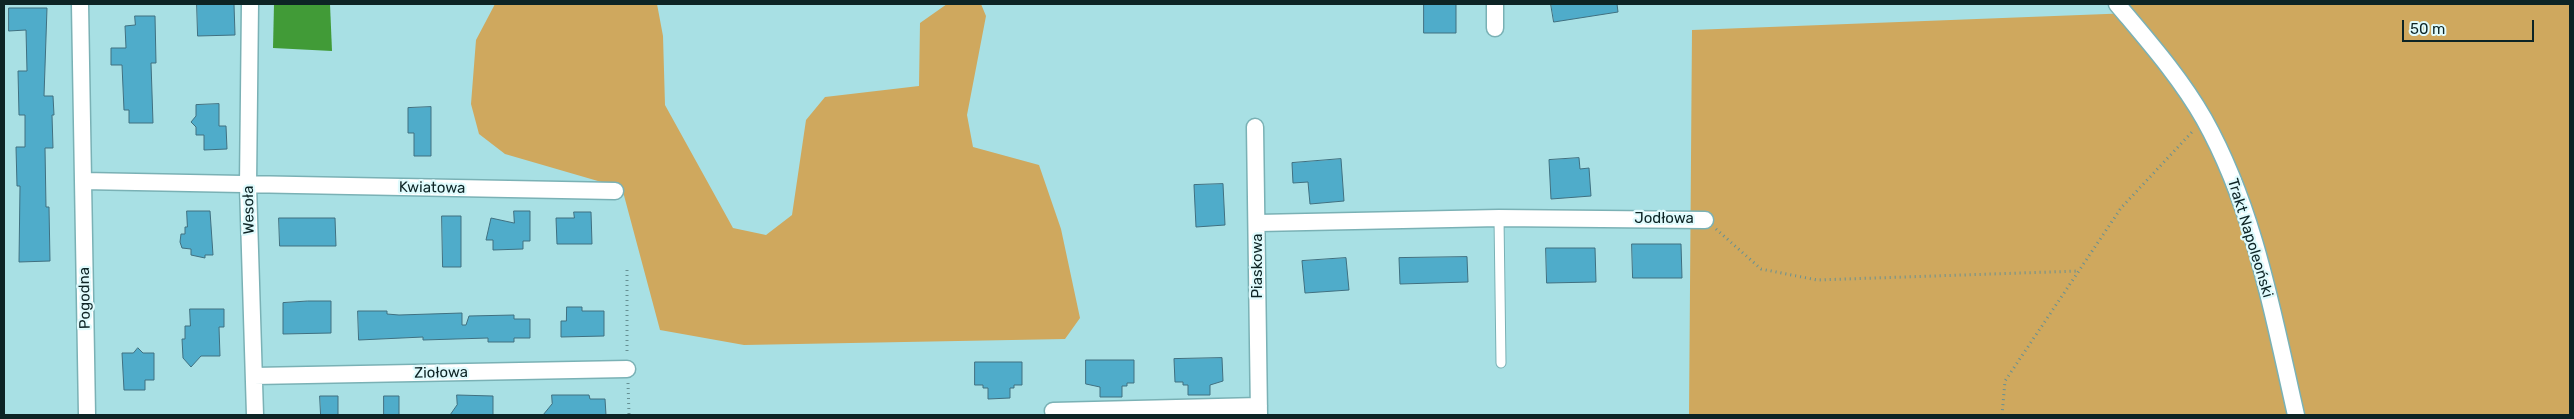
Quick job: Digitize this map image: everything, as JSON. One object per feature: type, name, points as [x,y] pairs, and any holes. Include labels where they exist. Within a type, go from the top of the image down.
[{"type":"street","name":"Pogodna","points":[[80,4],[87,415]]},
{"type":"street","name":"Wesoła","points":[[250,4],[248,185],[256,415]]},
{"type":"street","points":[[1494,4],[1495,28]]},
{"type":"street","name":"Trakt Napoleoński","points":[[2117,4],[2173,72],[2204,118],[2236,184],[2260,264],[2296,415]]},
{"type":"street","name":"Piaskowa","points":[[1052,411],[1259,411],[1258,223],[1255,127]]},
{"type":"street","points":[[83,181],[248,185]]},
{"type":"street","name":"Kwiatowa","points":[[248,185],[615,191]]},
{"type":"street","name":"Jodłowa","points":[[1258,223],[1499,218],[1705,220]]},
{"type":"street","name":"Ziołowa","points":[[254,376],[627,369]]},
{"type":"lane","points":[[1499,218],[1501,363]]},
{"type":"path","points":[[2002,415],[2005,381],[2121,208],[2194,129],[2198,138]]},
{"type":"path","name":"Jodłowa","points":[[1705,220],[1761,269],[1817,280],[2079,271]]},
{"type":"path","points":[[627,270],[629,415]]},
{"type":"shaded area","points":[[274,4],[330,4],[332,51],[273,48]]},
{"type":"shaded area","points":[[495,4],[657,4],[663,36],[665,105],[733,228],[766,235],[792,215],[806,120],[825,97],[919,86],[920,23],[947,4],[981,4],[986,16],[967,115],[973,147],[1039,165],[1061,229],[1080,318],[1065,339],[744,345],[660,330],[622,188],[505,154],[479,134],[471,104],[476,40]]},
{"type":"shaded area","points":[[2125,4],[2570,4],[2570,415],[1689,415],[1692,30],[2132,13]]},
{"type":"building","points":[[197,4],[234,4],[235,35],[198,36]]},
{"type":"building","points":[[1424,4],[1456,4],[1456,33],[1424,33]]},
{"type":"building","points":[[1551,4],[1617,4],[1618,12],[1554,22]]},
{"type":"building","points":[[9,8],[47,8],[44,96],[53,96],[54,115],[52,115],[53,148],[45,148],[46,207],[49,207],[50,261],[19,262],[20,186],[17,186],[16,147],[25,147],[25,115],[19,115],[18,71],[27,71],[26,30],[9,31]]},
{"type":"building","points":[[135,16],[155,16],[156,63],[151,63],[153,123],[129,123],[129,110],[124,110],[122,65],[111,65],[111,48],[126,48],[125,26],[135,25]]},
{"type":"building","points":[[219,104],[219,126],[226,126],[227,149],[204,150],[204,135],[196,135],[196,127],[191,122],[196,116],[196,105]]},
{"type":"building","points":[[431,107],[431,156],[414,156],[414,133],[408,133],[408,108]]},
{"type":"building","points":[[1579,158],[1580,169],[1589,168],[1591,196],[1551,199],[1549,160]]},
{"type":"building","points":[[1341,159],[1344,201],[1310,204],[1308,182],[1293,183],[1292,163]]},
{"type":"building","points":[[1223,184],[1225,225],[1196,227],[1194,185]]},
{"type":"building","points":[[187,211],[210,211],[213,255],[205,255],[205,258],[191,255],[191,249],[182,248],[180,242],[181,234],[185,234],[185,227],[187,227]]},
{"type":"building","points":[[514,211],[530,211],[530,241],[523,241],[523,249],[493,250],[493,240],[486,240],[491,218],[514,223]]},
{"type":"building","points":[[574,212],[591,212],[592,244],[557,244],[556,218],[574,218]]},
{"type":"building","points":[[442,216],[461,216],[461,267],[443,267]]},
{"type":"building","points":[[279,218],[335,218],[336,246],[280,246]]},
{"type":"building","points":[[1632,244],[1681,244],[1682,278],[1633,278]]},
{"type":"building","points":[[1546,248],[1595,248],[1596,282],[1547,283]]},
{"type":"building","points":[[1467,257],[1468,282],[1400,284],[1399,258]]},
{"type":"building","points":[[1346,258],[1349,290],[1305,293],[1302,261]]},
{"type":"building","points":[[331,301],[331,333],[283,334],[283,303]]},
{"type":"building","points":[[567,307],[582,307],[582,311],[604,311],[604,336],[561,337],[561,321],[566,321]]},
{"type":"building","points":[[190,309],[224,309],[224,327],[219,327],[220,356],[201,356],[191,367],[183,358],[182,339],[185,339],[185,326],[190,326]]},
{"type":"building","points":[[358,311],[387,311],[387,314],[399,315],[462,313],[462,325],[466,325],[469,316],[514,315],[514,319],[530,319],[530,338],[514,338],[514,342],[488,342],[488,338],[423,340],[423,337],[359,340]]},
{"type":"building","points":[[138,348],[143,353],[154,353],[154,380],[145,380],[145,390],[124,390],[122,353],[133,353]]},
{"type":"building","points":[[1222,358],[1223,381],[1210,385],[1210,395],[1188,395],[1188,385],[1183,385],[1183,382],[1175,382],[1174,359]]},
{"type":"building","points":[[1086,360],[1134,360],[1134,383],[1127,383],[1127,386],[1122,386],[1122,397],[1100,397],[1100,387],[1086,384]]},
{"type":"building","points":[[975,362],[1022,362],[1022,385],[1014,385],[1014,388],[1010,388],[1010,398],[988,399],[988,388],[983,388],[983,385],[975,385]]},
{"type":"building","points":[[457,395],[493,396],[493,415],[450,415],[457,405]]},
{"type":"building","points":[[552,395],[589,395],[590,399],[605,399],[606,415],[543,415],[552,404]]},
{"type":"building","points":[[320,396],[338,396],[338,415],[321,415]]},
{"type":"building","points":[[384,396],[399,396],[399,415],[384,415]]}]
